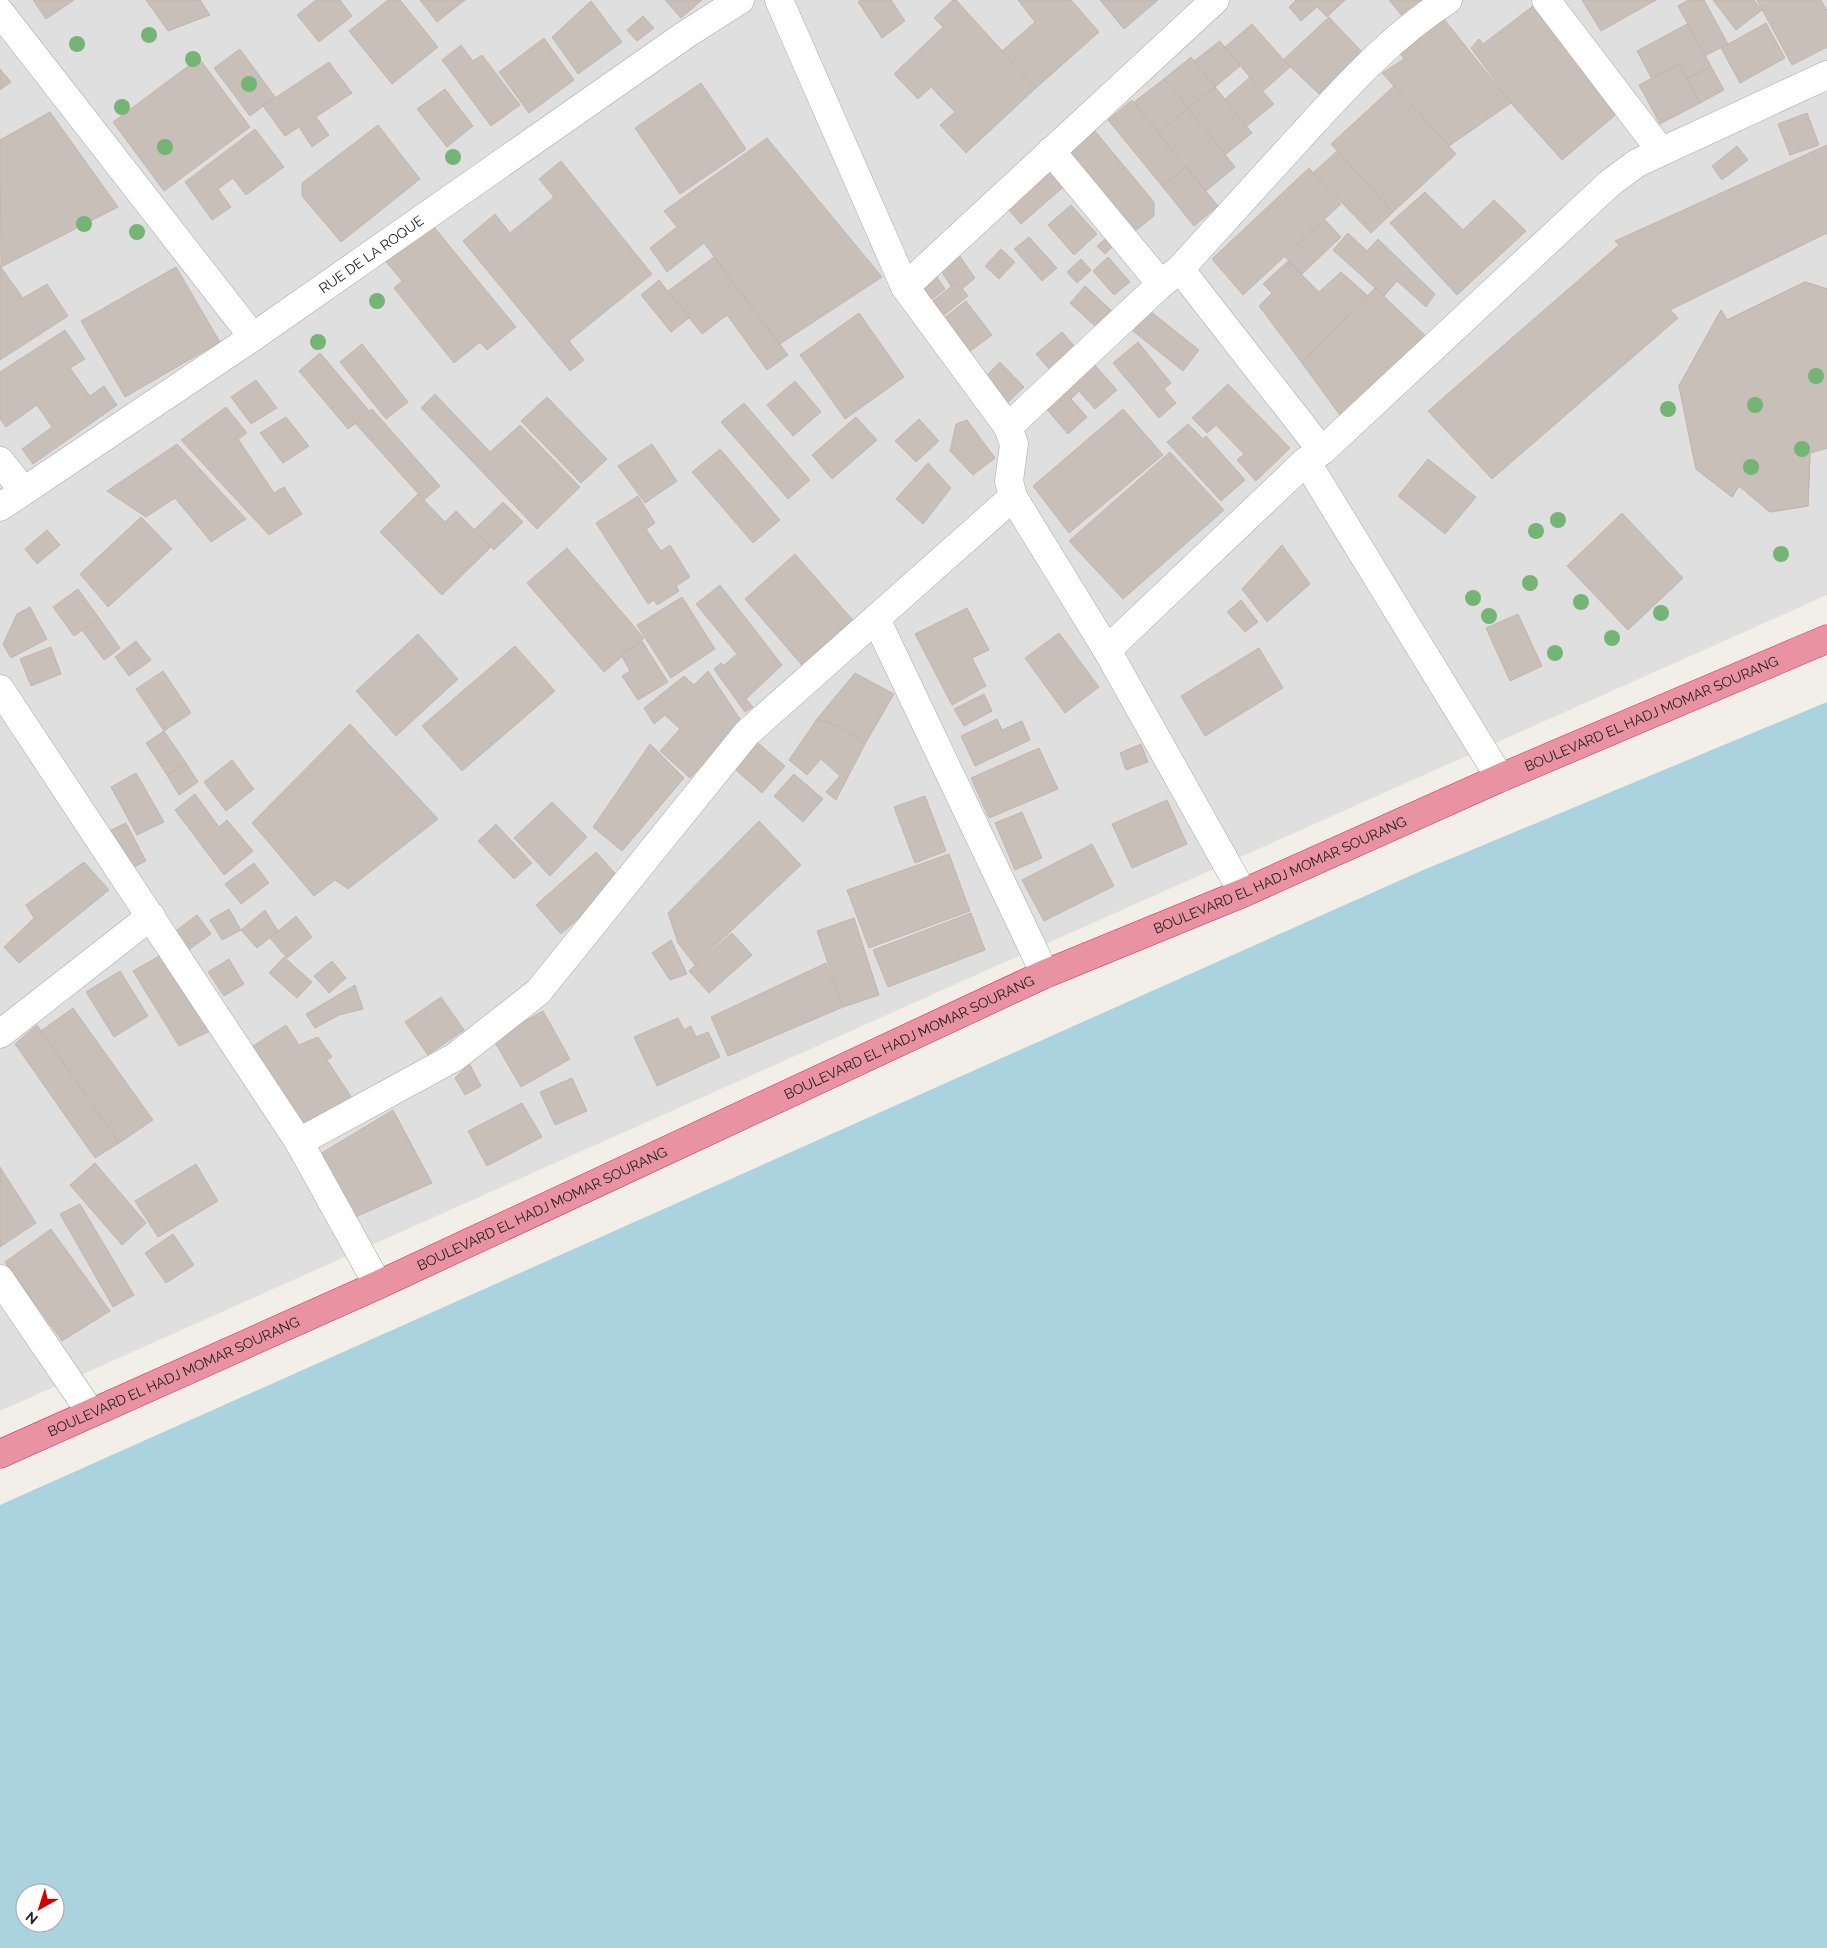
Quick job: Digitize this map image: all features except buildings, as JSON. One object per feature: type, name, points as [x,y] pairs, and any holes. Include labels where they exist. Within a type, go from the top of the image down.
[{"type":"highway","name":"BOULEVARD EL HADJ MOMAR SOURANG","points":[[0,1454],[378,1285],[1045,974],[1243,893],[1500,778],[1827,639]]},
{"type":"street","name":"RUE DE LA ROQUE","points":[[0,507],[253,337],[685,35],[740,0]]},
{"type":"street","points":[[779,0],[904,287],[1008,427],[1014,444],[1009,481],[1013,497],[1107,650],[1243,893]]},
{"type":"street","points":[[904,287],[1215,0]]},
{"type":"street","points":[[1008,427],[1171,277],[1330,104],[1374,59],[1431,10],[1448,0]]},
{"type":"street","points":[[1546,0],[1661,151]]},
{"type":"street","points":[[0,12],[253,337]]},
{"type":"street","points":[[1107,650],[1610,183],[1637,163],[1661,151],[1827,75]]},
{"type":"street","points":[[1051,151],[1171,277],[1314,456],[1500,778]]},
{"type":"street","points":[[0,460],[23,490]]},
{"type":"street","points":[[299,1142],[455,1057],[538,992],[746,733],[1013,497]]},
{"type":"street","points":[[876,619],[1045,974]]},
{"type":"street","points":[[0,689],[299,1142],[378,1285]]},
{"type":"street","points":[[0,1034],[151,916]]},
{"type":"street","points":[[0,1280],[91,1413]]},
{"type":"shaded area","points":[[0,0],[1827,0],[1827,595],[0,1411]]},
{"type":"water","points":[[1827,702],[1827,1948],[0,1948],[0,1505],[1421,871]]}]
